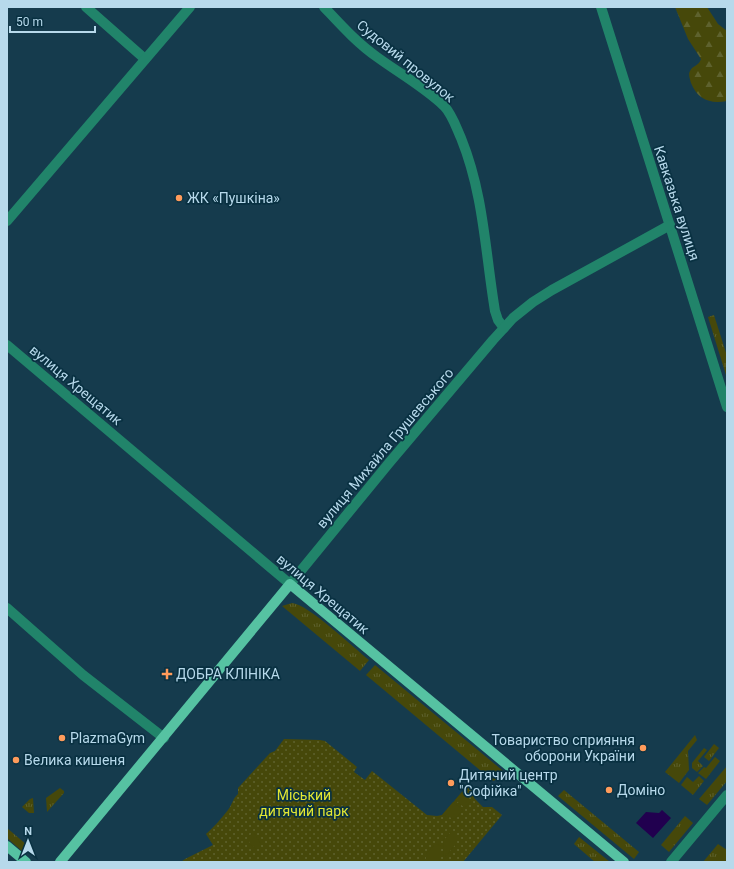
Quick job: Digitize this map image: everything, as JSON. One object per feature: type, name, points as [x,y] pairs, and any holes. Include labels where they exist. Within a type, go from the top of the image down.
[{"type":"main road","name":"вулиця Михайла Грушевського","points":[[60,862],[290,584]]},
{"type":"main road","name":"вулиця Хрещатик","points":[[290,584],[624,862]]},
{"type":"main road","points":[[7,846],[26,862]]},
{"type":"street","points":[[86,7],[145,59]]},
{"type":"street","points":[[7,221],[190,7]]},
{"type":"street","name":"Судовий провулок","points":[[324,7],[352,37],[377,57],[429,94],[444,106],[450,115],[463,143],[476,185],[482,211],[495,311],[498,320],[504,328]]},
{"type":"street","name":"Кавказька вулиця","points":[[601,7],[727,407]]},
{"type":"street","name":"вулиця Михайла Грушевського","points":[[290,584],[504,328],[522,311],[543,295],[670,225]]},
{"type":"street","name":"вулиця Хрещатик","points":[[7,345],[290,584]]},
{"type":"street","points":[[7,608],[84,675],[164,738]]},
{"type":"street","points":[[672,862],[727,795]]},
{"type":"green space","points":[[675,7],[707,7],[718,24],[727,31],[727,101],[715,102],[705,100],[694,89],[690,80],[689,72],[699,63],[701,59],[688,39]]},
{"type":"green space","points":[[714,315],[727,356],[726,375],[708,317]]},
{"type":"green space","points":[[292,603],[299,605],[319,618],[369,660],[360,671],[282,606]]},
{"type":"green space","points":[[375,665],[508,775],[493,781],[366,675]]},
{"type":"green space","points":[[695,735],[697,740],[688,751],[689,770],[679,783],[665,772]]},
{"type":"green space","name":"Міський дитячий парк","points":[[284,739],[325,741],[357,767],[354,772],[365,780],[372,771],[427,815],[442,815],[469,784],[473,787],[474,798],[483,807],[492,807],[502,815],[463,862],[181,862],[213,845],[206,834],[229,808],[238,794],[238,788],[270,753],[275,751]]},
{"type":"green space","points":[[714,744],[719,748],[709,761],[704,757]]},
{"type":"green space","points":[[704,748],[707,750],[698,761],[703,766],[697,772],[692,768],[692,763]]},
{"type":"green space","points":[[715,757],[720,761],[706,779],[698,773],[704,767],[706,768]]},
{"type":"green space","points":[[727,766],[727,781],[707,805],[699,799]]},
{"type":"green space","points":[[699,776],[704,781],[693,795],[681,785],[687,777],[693,782]]},
{"type":"green space","points":[[60,788],[64,791],[64,793],[47,812],[46,798]]},
{"type":"green space","points":[[564,790],[639,852],[634,859],[558,796]]},
{"type":"green space","points":[[462,792],[471,801],[465,808],[455,800]]},
{"type":"green space","points":[[33,798],[34,813],[29,813],[22,807]]},
{"type":"green space","points":[[453,802],[463,810],[455,819],[442,815]]},
{"type":"green space","points":[[685,816],[693,823],[669,852],[661,845]]},
{"type":"green space","points":[[7,828],[27,845],[22,851],[7,838]]},
{"type":"green space","points":[[451,832],[456,837],[456,844],[445,857],[443,841]]},
{"type":"green space","points":[[252,833],[254,833],[261,844],[260,848],[256,849],[250,844],[248,838]]},
{"type":"green space","points":[[579,837],[610,862],[595,862],[574,844]]},
{"type":"green space","points":[[438,844],[441,846],[441,858],[438,862],[428,862],[426,860],[426,854],[434,845]]},
{"type":"green space","points":[[718,844],[727,850],[727,862],[703,862]]},
{"type":"shaded area","points":[[662,810],[671,818],[653,838],[636,823],[646,812],[659,813]]},
{"type":"place","name":"ЖК «Пушкіна»","points":[[179,198]]},
{"type":"place","name":"ДОБРА КЛІНІКА","points":[[167,674]]},
{"type":"place","name":"PlazmaGym","points":[[62,738]]},
{"type":"place","name":"Товариство сприяння оборони України","points":[[643,748]]},
{"type":"place","name":"Велика кишеня","points":[[16,760]]},
{"type":"place","name":"Дитячий центр \"Софійка\"","points":[[451,783]]},
{"type":"place","name":"Доміно","points":[[609,790]]}]
